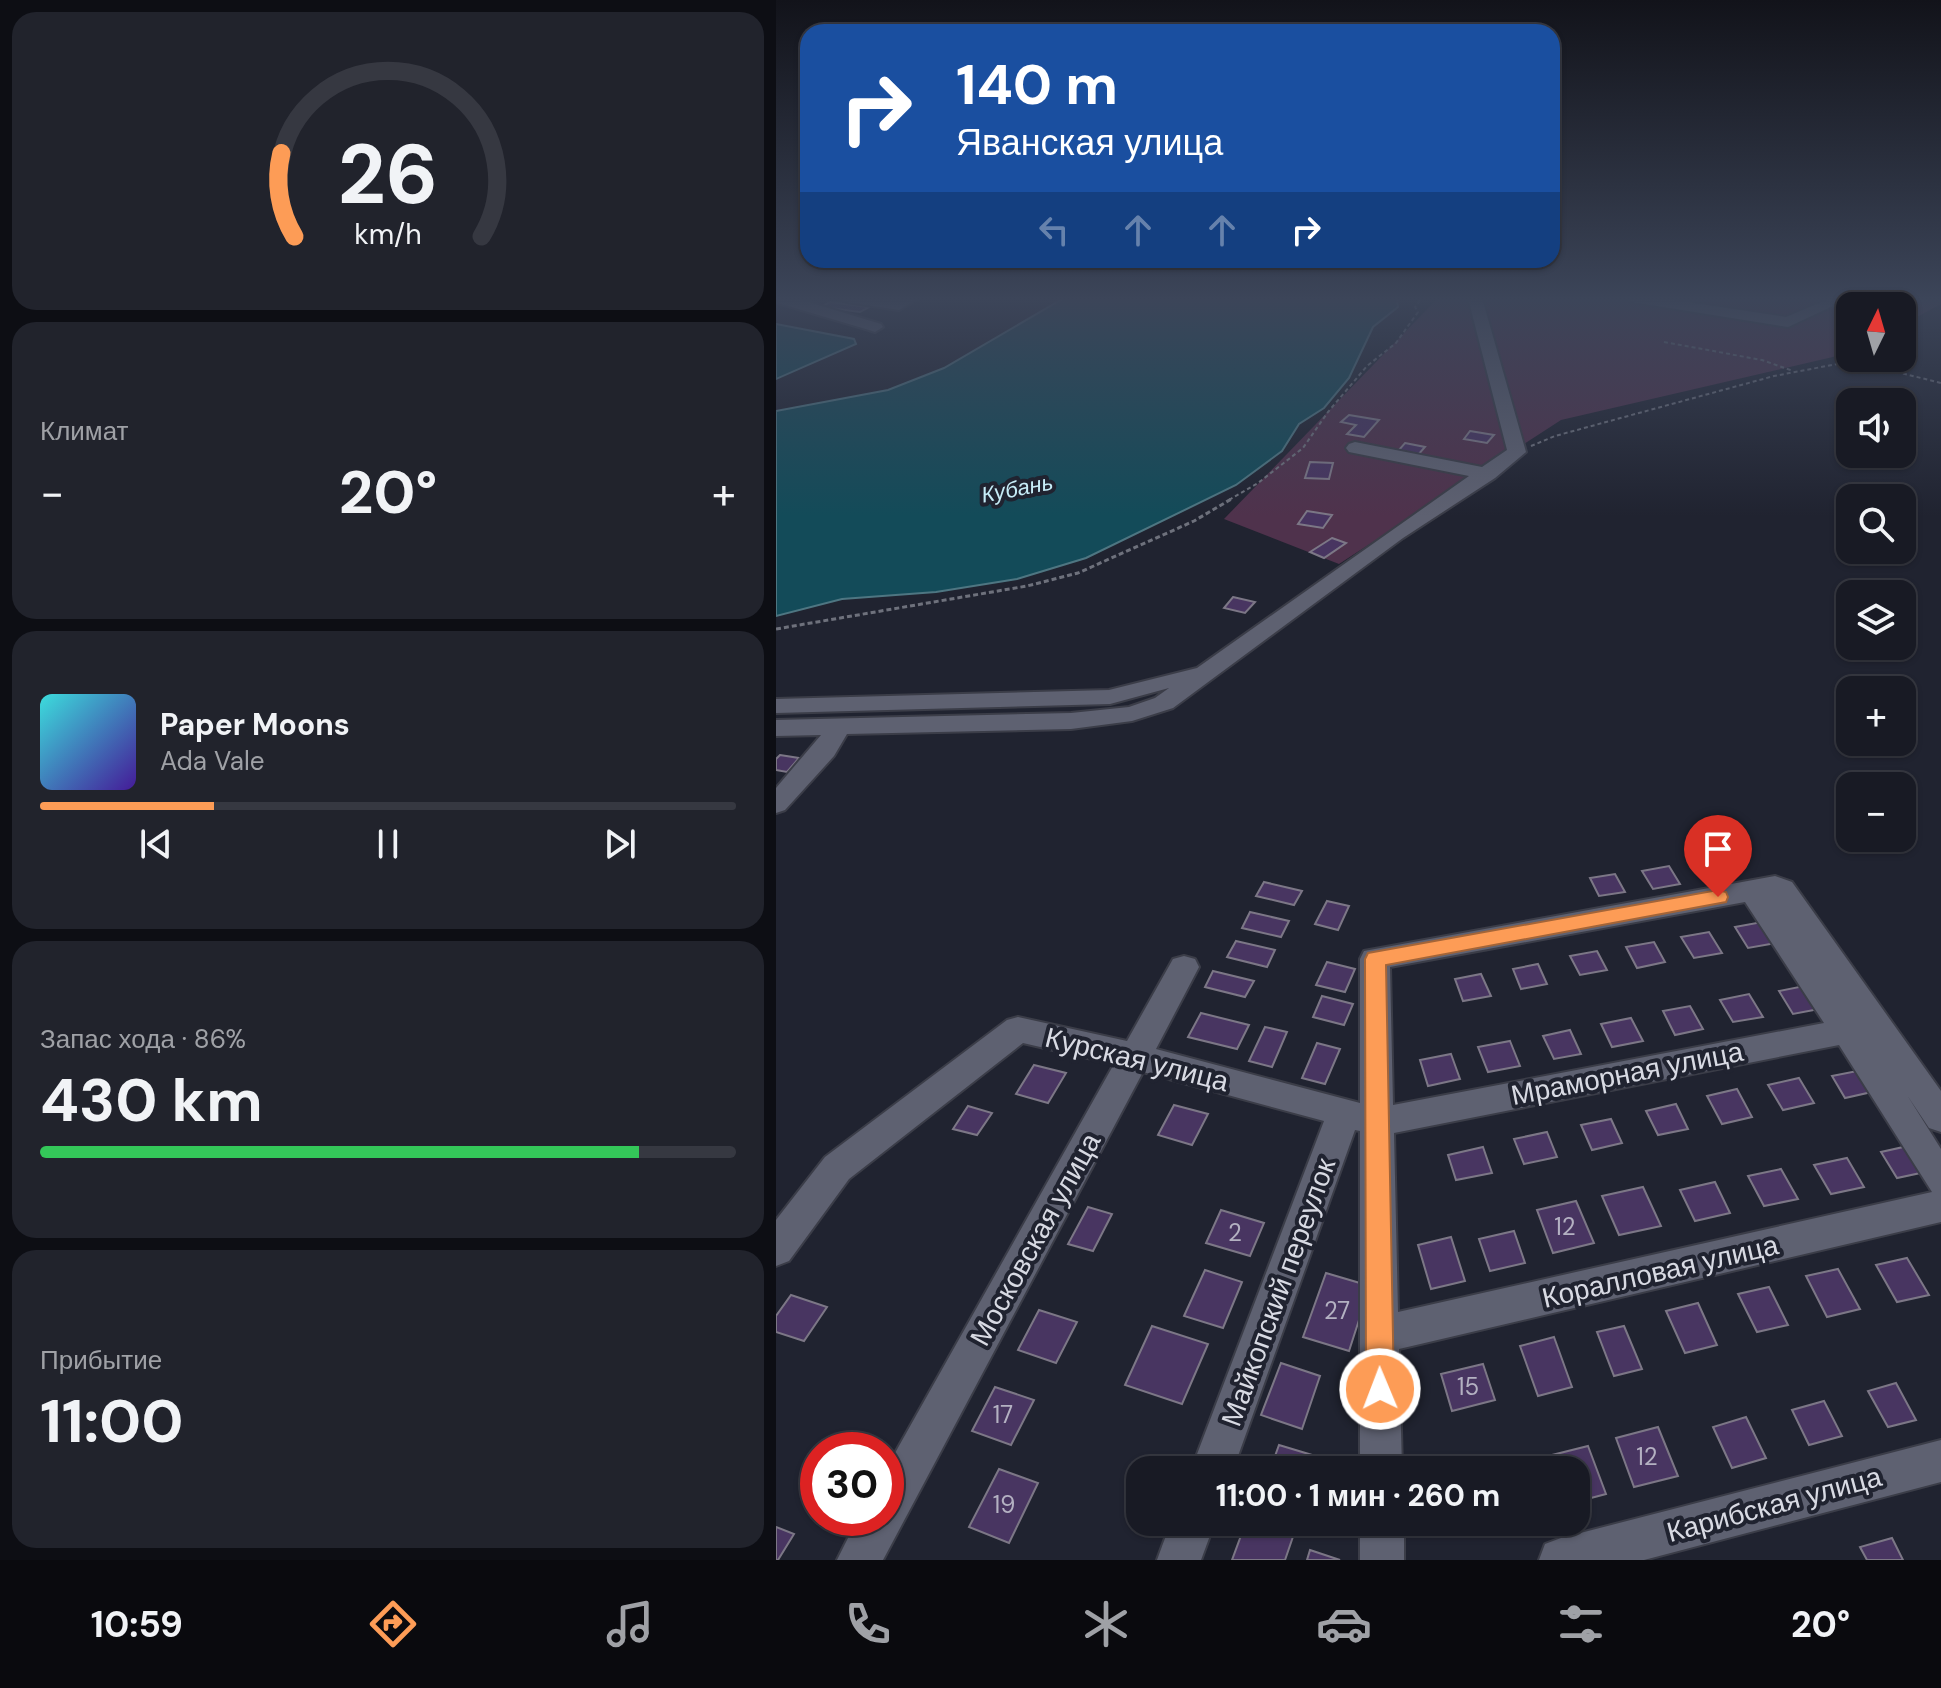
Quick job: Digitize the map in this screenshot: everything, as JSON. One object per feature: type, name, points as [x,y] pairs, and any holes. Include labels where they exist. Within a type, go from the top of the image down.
[{"type":"street","points":[[776,728],[1071,721],[1132,714],[1164,703],[1396,534],[1517,452],[1495,371]]},
{"type":"street","points":[[1355,448],[1488,474]]},
{"type":"street","points":[[776,706],[1110,697],[1205,671]]},
{"type":"street","points":[[776,804],[825,750],[838,727]]},
{"type":"street","points":[[1381,1456],[1379,1335],[1360,1118],[1375,959],[1775,886],[1782,889],[1941,1118]]},
{"type":"street","points":[[1752,889],[1776,930],[1870,1064],[1941,1180]]},
{"type":"street","name":"Московская улица","points":[[904,1478],[1184,967]]},
{"type":"street","name":"Мраморная улица","points":[[1360,1118],[1877,1025]]},
{"type":"street","name":"Курская улица","points":[[776,1249],[837,1168],[1018,1029],[1134,1056],[1360,1118]]},
{"type":"street","name":"Майкопский переулок","points":[[1218,1456],[1360,1118]]},
{"type":"street","name":"Коралловая улица","points":[[1379,1335],[1941,1206]]},
{"type":"street","name":"Карибская улица","points":[[1561,1560],[1941,1461]]},
{"type":"street","points":[[859,1560],[872,1536]]},
{"type":"street","points":[[1179,1560],[1188,1536]]},
{"type":"street","points":[[1382,1536],[1382,1560]]},
{"type":"path","points":[[776,629],[1027,586],[1078,573],[1194,521],[1258,483],[1303,448],[1363,371]]},
{"type":"path","points":[[1517,452],[1555,436],[1800,371]]},
{"type":"path","points":[[1892,371],[1941,383]]},
{"type":"shaded area","points":[[1368,371],[1773,371],[1561,420],[1339,564],[1224,519]]},
{"type":"water","points":[[776,371],[795,371],[776,379]]},
{"type":"water","name":"Кубань","points":[[937,371],[1352,371],[1324,408],[1299,424],[1282,451],[1236,485],[1086,558],[1017,579],[936,592],[842,599],[776,616],[776,411],[888,390]]},
{"type":"building","points":[[1349,415],[1379,420],[1364,437],[1347,434],[1356,425],[1341,422]]},
{"type":"building","points":[[1470,431],[1494,435],[1487,443],[1464,439]]},
{"type":"building","points":[[1405,443],[1425,447],[1418,455],[1398,451]]},
{"type":"building","points":[[1310,462],[1333,463],[1329,479],[1305,478]]},
{"type":"building","points":[[1307,511],[1332,515],[1323,528],[1298,524]]},
{"type":"building","points":[[1332,538],[1346,543],[1324,558],[1310,552]]},
{"type":"building","points":[[1233,597],[1255,602],[1245,613],[1224,608]]},
{"type":"building","points":[[780,755],[799,758],[787,772],[776,770],[776,759]]},
{"type":"building","points":[[1722,857],[1733,874],[1707,879],[1696,861]]},
{"type":"building","points":[[1669,866],[1680,884],[1653,889],[1642,871]]},
{"type":"building","points":[[1615,874],[1625,892],[1599,896],[1590,878]]},
{"type":"building","points":[[1264,882],[1302,891],[1294,905],[1256,896]]},
{"type":"building","points":[[1327,901],[1349,906],[1338,930],[1315,924]]},
{"type":"building","points":[[1250,912],[1289,921],[1281,937],[1242,928]]},
{"type":"building","points":[[1762,922],[1776,943],[1748,948],[1735,927]]},
{"type":"building","points":[[1709,932],[1722,953],[1694,958],[1681,937]]},
{"type":"building","points":[[1236,941],[1275,950],[1267,967],[1227,957]]},
{"type":"building","points":[[1654,942],[1665,962],[1637,968],[1626,947]]},
{"type":"building","points":[[1597,951],[1607,970],[1580,975],[1570,956]]},
{"type":"building","points":[[1327,962],[1355,969],[1345,992],[1316,985]]},
{"type":"building","points":[[1538,964],[1547,984],[1521,989],[1513,969]]},
{"type":"building","points":[[1213,971],[1254,981],[1245,997],[1205,987]]},
{"type":"building","points":[[1481,974],[1491,996],[1463,1001],[1455,979]]},
{"type":"building","points":[[1804,986],[1819,1009],[1793,1014],[1779,991]]},
{"type":"building","points":[[1749,994],[1763,1017],[1733,1022],[1720,1000]]},
{"type":"building","points":[[1322,996],[1353,1004],[1344,1025],[1313,1017]]},
{"type":"building","points":[[1690,1006],[1703,1029],[1675,1035],[1663,1011]]},
{"type":"building","points":[[1201,1013],[1249,1025],[1237,1049],[1188,1037]]},
{"type":"building","points":[[1631,1018],[1643,1041],[1612,1047],[1601,1024]]},
{"type":"building","points":[[1265,1027],[1287,1032],[1272,1067],[1249,1061]]},
{"type":"building","points":[[1570,1030],[1581,1054],[1554,1059],[1543,1036]]},
{"type":"building","points":[[1510,1041],[1520,1066],[1488,1072],[1478,1047]]},
{"type":"building","points":[[1317,1043],[1340,1049],[1325,1084],[1302,1078]]},
{"type":"building","points":[[1451,1054],[1460,1079],[1428,1086],[1420,1060]]},
{"type":"building","points":[[1034,1065],[1066,1073],[1048,1103],[1016,1094]]},
{"type":"building","points":[[1862,1070],[1876,1091],[1845,1098],[1832,1076]]},
{"type":"building","points":[[1799,1078],[1814,1103],[1783,1110],[1768,1085]]},
{"type":"building","points":[[1737,1089],[1752,1117],[1722,1124],[1707,1096]]},
{"type":"building","points":[[1676,1104],[1688,1129],[1658,1135],[1646,1111]]},
{"type":"building","points":[[1174,1105],[1208,1114],[1192,1145],[1158,1135]]},
{"type":"building","points":[[968,1106],[992,1113],[977,1135],[953,1129]]},
{"type":"building","points":[[1611,1119],[1622,1143],[1592,1150],[1581,1125]]},
{"type":"building","points":[[1547,1132],[1557,1157],[1524,1164],[1514,1139]]},
{"type":"building","points":[[1908,1146],[1925,1172],[1897,1178],[1881,1152]]},
{"type":"building","points":[[1483,1147],[1492,1173],[1456,1180],[1448,1155]]},
{"type":"building","points":[[1847,1158],[1864,1187],[1831,1194],[1814,1165]]},
{"type":"building","points":[[1781,1169],[1798,1199],[1764,1206],[1748,1176]]},
{"type":"building","points":[[1715,1182],[1730,1213],[1695,1221],[1680,1190]]},
{"type":"building","points":[[1643,1187],[1661,1226],[1619,1235],[1602,1196]]},
{"type":"building","points":[[1576,1201],[1594,1243],[1553,1253],[1537,1210]]},
{"type":"building","points":[[1088,1207],[1112,1214],[1093,1251],[1068,1244]]},
{"type":"building","points":[[1221,1210],[1264,1223],[1250,1256],[1206,1243]]},
{"type":"building","points":[[1514,1231],[1525,1263],[1490,1271],[1479,1239]]},
{"type":"building","points":[[1451,1237],[1465,1281],[1431,1289],[1418,1245]]},
{"type":"building","points":[[1907,1258],[1929,1295],[1897,1302],[1876,1265]]},
{"type":"building","points":[[1838,1269],[1860,1309],[1827,1317],[1806,1276]]},
{"type":"building","points":[[1205,1270],[1242,1282],[1223,1328],[1184,1316]]},
{"type":"building","points":[[1326,1273],[1370,1286],[1349,1351],[1303,1337]]},
{"type":"building","points":[[1769,1287],[1788,1325],[1757,1332],[1738,1294]]},
{"type":"building","points":[[791,1295],[827,1307],[804,1341],[776,1332],[776,1316]]},
{"type":"building","points":[[1698,1303],[1717,1345],[1685,1353],[1666,1311]]},
{"type":"building","points":[[1039,1310],[1077,1322],[1056,1363],[1018,1350]]},
{"type":"building","points":[[1152,1326],[1208,1344],[1182,1404],[1125,1385]]},
{"type":"building","points":[[1624,1326],[1642,1369],[1614,1376],[1597,1332]]},
{"type":"building","points":[[1554,1337],[1572,1387],[1538,1396],[1520,1346]]},
{"type":"building","points":[[1281,1363],[1320,1376],[1302,1429],[1261,1415]]},
{"type":"building","points":[[1483,1364],[1495,1400],[1452,1411],[1441,1374]]},
{"type":"building","points":[[1896,1383],[1916,1420],[1888,1427],[1868,1391]]},
{"type":"building","points":[[995,1387],[1034,1400],[1011,1445],[972,1431]]},
{"type":"building","points":[[1824,1401],[1842,1436],[1809,1445],[1792,1410]]},
{"type":"building","points":[[1746,1417],[1766,1458],[1732,1468],[1713,1427]]},
{"type":"building","points":[[1658,1427],[1678,1476],[1634,1487],[1616,1438]]},
{"type":"building","points":[[1279,1445],[1315,1456],[1275,1456]]},
{"type":"building","points":[[1588,1446],[1606,1494],[1590,1498],[1590,1456],[1552,1455]]},
{"type":"building","points":[[999,1469],[1038,1483],[1009,1543],[969,1527]]},
{"type":"building","points":[[776,1527],[794,1534],[778,1560],[776,1560]]},
{"type":"building","points":[[1241,1536],[1293,1536],[1285,1560],[1232,1560]]},
{"type":"building","points":[[1892,1538],[1903,1560],[1867,1560],[1860,1547]]},
{"type":"building","points":[[1310,1550],[1340,1560],[1307,1560]]},
{"type":"route","points":[[1380,1389],[1375,959],[1718,897]]}]
